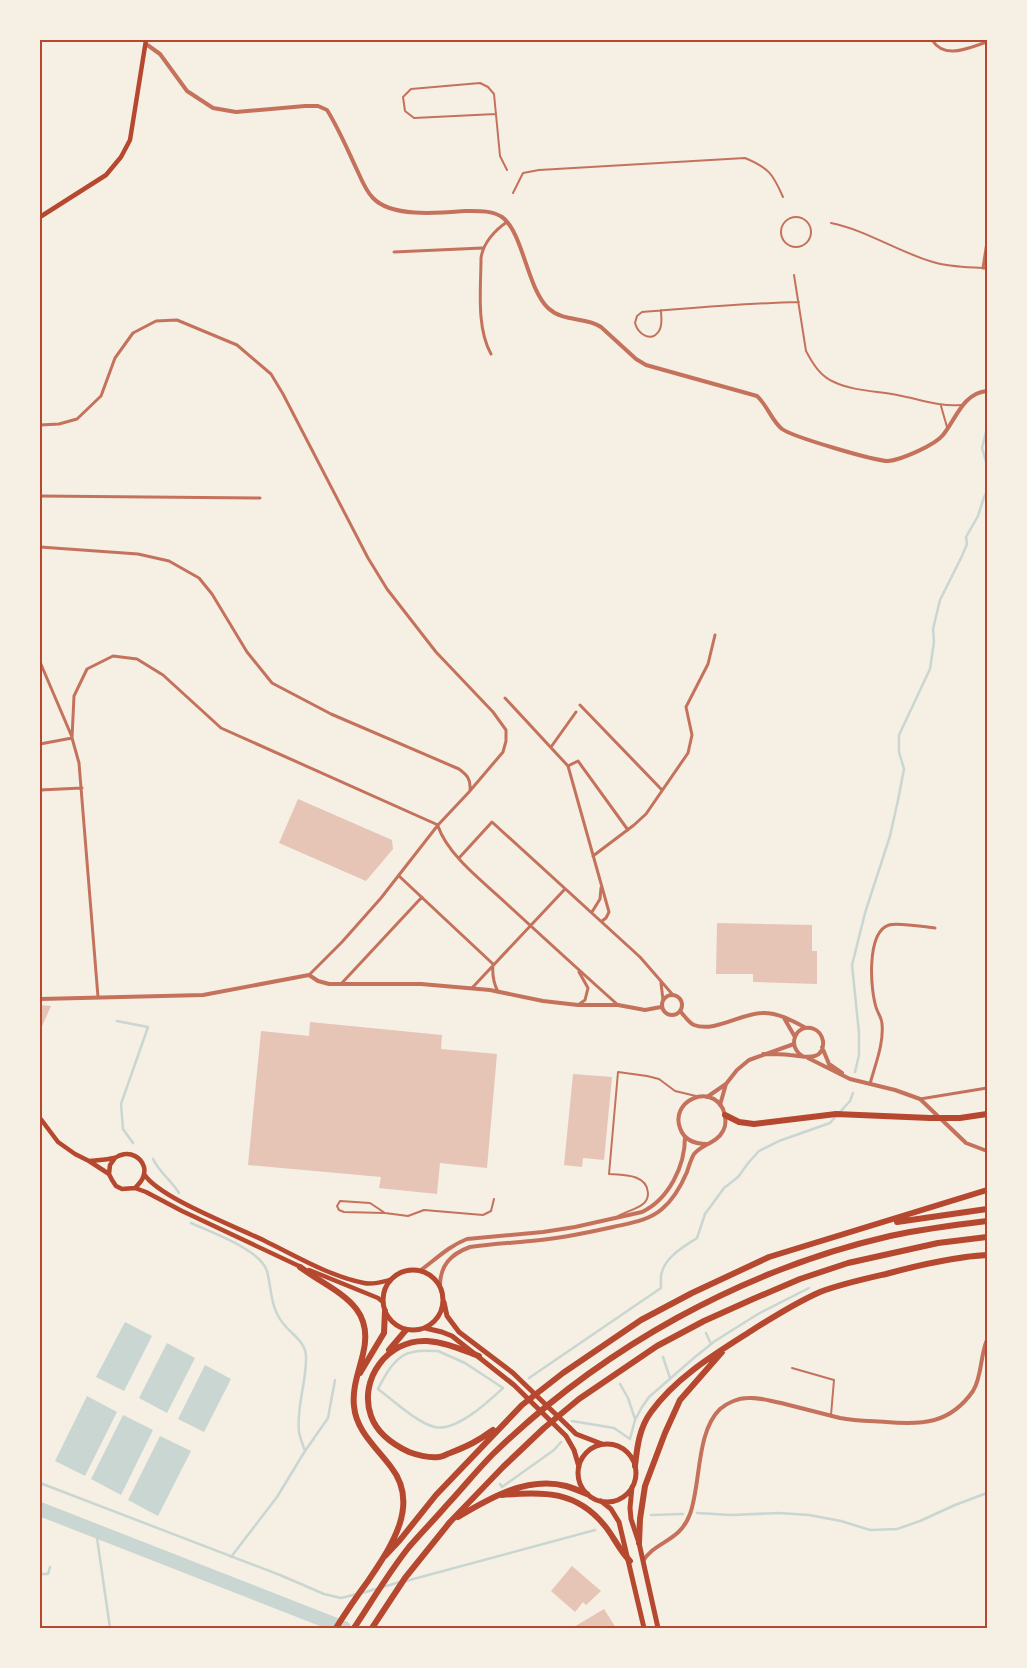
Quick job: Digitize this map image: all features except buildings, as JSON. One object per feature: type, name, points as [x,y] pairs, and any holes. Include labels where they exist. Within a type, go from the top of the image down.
[{"type":"highway","points":[[725,1115],[739,1122],[754,1124],[836,1114],[960,1118],[987,1114]]},
{"type":"highway","points":[[336,1628],[385,1556],[436,1495],[504,1422],[522,1405],[563,1373],[641,1320],[692,1293],[769,1257],[987,1190]]},
{"type":"highway","points":[[860,1229],[931,1216],[987,1209]]},
{"type":"highway","points":[[354,1628],[409,1547],[492,1455],[535,1416],[571,1387],[652,1332],[699,1306],[747,1283],[795,1265],[890,1236],[935,1227],[987,1221]]},
{"type":"highway","points":[[372,1628],[405,1578],[450,1522],[503,1466],[579,1399],[657,1346],[704,1321],[800,1279],[848,1263],[938,1243],[987,1237]]},
{"type":"highway","points":[[635,1466],[638,1442],[642,1429],[650,1413],[664,1396],[714,1353],[796,1303],[822,1292],[867,1278],[918,1266],[987,1255]]},
{"type":"highway","points":[[300,1267],[344,1295],[359,1312],[366,1330],[366,1341],[354,1392],[354,1407],[359,1424],[366,1437],[395,1472],[404,1499],[403,1515],[399,1529],[385,1556]]},
{"type":"highway","points":[[357,1378],[384,1333],[385,1311]]},
{"type":"highway","points":[[406,1330],[381,1360],[367,1390],[371,1416],[380,1431],[398,1447],[416,1454],[439,1457],[473,1445],[504,1422]]},
{"type":"highway","points":[[381,1360],[396,1348],[416,1341],[441,1343],[479,1356]]},
{"type":"highway","points":[[639,1542],[645,1486],[665,1433],[680,1400],[726,1347]]},
{"type":"highway","points":[[450,1522],[476,1506],[521,1486],[552,1484],[566,1486],[588,1494]]},
{"type":"highway","points":[[502,1494],[533,1492],[551,1494],[580,1504],[592,1512],[606,1527],[620,1552],[630,1561]]},
{"type":"main road","points":[[40,217],[106,175],[121,157],[130,140],[146,42]]},
{"type":"main road","points":[[40,1118],[58,1142],[110,1174]]},
{"type":"main road","points":[[90,1161],[115,1158],[127,1154],[134,1155],[140,1159],[144,1174],[142,1182],[135,1188]]},
{"type":"main road","points":[[115,1158],[110,1165],[110,1174],[116,1186],[122,1189],[135,1188],[300,1267],[378,1298],[383,1302]]},
{"type":"main road","points":[[144,1174],[157,1187],[186,1204],[317,1266],[367,1284],[390,1280],[404,1271],[421,1270],[428,1274],[440,1286],[447,1316],[460,1332],[513,1373],[576,1434],[602,1444]]},
{"type":"main road","points":[[390,1280],[384,1294],[385,1311],[390,1320],[406,1330],[425,1328],[438,1318],[444,1302]]},
{"type":"main road","points":[[425,1328],[452,1336],[479,1356],[523,1392],[566,1436],[574,1450],[578,1477],[582,1486],[588,1494],[601,1501],[610,1509],[619,1522],[630,1561],[644,1628]]},
{"type":"main road","points":[[578,1467],[587,1452],[602,1444],[619,1446],[632,1458],[636,1473],[632,1486],[631,1519],[639,1542],[658,1628]]},
{"type":"main road","points":[[601,1501],[619,1499],[627,1494],[632,1486]]},
{"type":"street","points":[[932,40],[937,47],[945,51],[959,51],[987,42]]},
{"type":"street","points":[[146,42],[160,54],[187,91],[213,108],[236,112],[318,106],[327,110],[363,182],[371,196],[378,203],[402,211],[418,213],[487,211],[495,213],[507,222],[514,233],[537,291],[548,308],[561,316],[601,326],[636,359],[646,364],[757,396],[767,406],[777,424],[788,433],[887,461],[910,454],[936,441],[948,428],[962,405],[972,396],[987,391]]},
{"type":"street","points":[[491,354],[482,331],[482,248],[500,227],[507,222]]},
{"type":"street","points":[[985,268],[987,242]]},
{"type":"street","points":[[394,252],[482,248]]},
{"type":"street","points":[[40,425],[59,424],[77,419],[101,396],[115,358],[134,333],[156,321],[177,320],[237,345],[271,374],[284,394],[368,558],[387,589],[436,652],[493,712],[506,730],[503,752],[470,792],[438,826],[399,876],[342,942],[309,975],[203,995],[40,999]]},
{"type":"street","points":[[40,496],[260,498]]},
{"type":"street","points":[[40,547],[138,554],[169,561],[199,578],[212,594],[247,652],[272,683],[331,714],[459,769],[468,776],[471,784],[470,792]]},
{"type":"street","points":[[593,856],[646,814],[688,753],[692,735],[686,707],[708,664],[715,635]]},
{"type":"street","points":[[72,738],[74,696],[87,669],[113,656],[137,659],[162,675],[221,728],[438,826],[441,835],[458,858],[575,968],[618,1005]]},
{"type":"street","points":[[40,662],[72,738],[80,763],[98,997]]},
{"type":"street","points":[[505,698],[568,766],[609,912],[606,918],[602,920]]},
{"type":"street","points":[[580,705],[662,790]]},
{"type":"street","points":[[551,747],[576,712]]},
{"type":"street","points":[[40,744],[72,738]]},
{"type":"street","points":[[568,766],[578,761],[628,830]]},
{"type":"street","points":[[40,790],[82,788]]},
{"type":"street","points":[[458,858],[492,822],[602,920],[640,957],[673,995],[681,1001],[680,1011]]},
{"type":"street","points":[[399,876],[493,964]]},
{"type":"street","points":[[592,912],[600,899],[601,885]]},
{"type":"street","points":[[472,988],[565,889]]},
{"type":"street","points":[[341,984],[422,897]]},
{"type":"street","points":[[870,1084],[882,1030],[882,1021],[877,1011],[871,975],[877,936],[883,928],[890,924],[935,928]]},
{"type":"street","points":[[493,964],[492,976],[498,992]]},
{"type":"street","points":[[575,968],[588,988],[584,1000],[578,1005]]},
{"type":"street","points":[[309,975],[318,981],[330,984],[421,984],[472,988],[542,1001],[578,1005],[618,1005],[645,1010],[661,1007]]},
{"type":"street","points":[[661,982],[661,1007],[664,1013],[671,1016],[680,1011]]},
{"type":"street","points":[[662,1000],[667,996],[673,995]]},
{"type":"street","points":[[680,1011],[694,1025],[710,1026],[725,1024],[744,1015],[764,1012],[774,1014],[806,1028],[816,1030],[820,1033],[823,1042],[817,1055],[806,1057],[763,1054]]},
{"type":"street","points":[[784,1018],[795,1037]]},
{"type":"street","points":[[806,1028],[797,1033],[795,1037],[796,1051],[850,1079],[920,1099],[987,1088]]},
{"type":"street","points":[[706,1096],[726,1084],[737,1070],[749,1060],[794,1044]]},
{"type":"street","points":[[822,1047],[830,1064],[850,1079]]},
{"type":"street","points":[[720,1105],[726,1084]]},
{"type":"street","points":[[440,1286],[440,1277],[445,1263],[455,1253],[470,1247],[575,1235],[632,1223],[654,1215],[672,1199],[682,1186],[694,1154],[715,1140],[722,1133],[726,1125],[725,1115],[720,1105],[706,1096],[698,1096],[686,1102],[679,1114],[678,1122],[684,1137],[691,1142],[707,1144]]},
{"type":"street","points":[[920,1099],[966,1143],[987,1151]]},
{"type":"street","points":[[421,1270],[444,1251],[457,1243],[467,1240],[544,1232],[611,1220],[642,1212],[652,1207],[668,1190],[684,1154],[684,1137]]},
{"type":"street","points":[[643,1561],[651,1551],[682,1530],[690,1514],[704,1443],[712,1420],[720,1409],[732,1401],[746,1398],[761,1398],[843,1419],[915,1424],[937,1421],[959,1407],[974,1390],[987,1340]]},
{"type":"lane","points":[[496,114],[414,118],[405,111],[403,96],[411,89],[480,84],[488,87],[494,94],[496,114],[500,156],[507,170]]},
{"type":"lane","points":[[513,192],[523,173],[539,170],[745,158],[763,165],[776,181],[783,197]]},
{"type":"lane","points":[[803,218],[810,226],[811,236],[801,246],[792,246],[783,238],[783,225],[789,219],[803,218]]},
{"type":"lane","points":[[831,223],[850,228],[933,262],[950,266],[985,268]]},
{"type":"lane","points":[[794,275],[806,351],[812,363],[832,382],[847,387],[896,394],[941,406],[962,405]]},
{"type":"lane","points":[[661,310],[662,325],[659,332],[652,336],[640,334],[635,323],[642,312],[661,310],[799,302]]},
{"type":"lane","points":[[941,406],[948,428]]},
{"type":"lane","points":[[611,1220],[642,1205],[647,1200],[648,1195],[645,1184],[641,1180],[628,1176],[609,1174],[618,1072],[659,1079],[675,1091],[698,1096]]},
{"type":"lane","points":[[385,1213],[370,1203],[340,1201],[337,1206],[341,1211],[408,1216],[424,1210],[483,1216],[491,1211],[494,1199]]},
{"type":"lane","points":[[792,1368],[834,1380],[830,1416]]},
{"type":"shaded area","points":[[125,1322],[152,1336],[124,1391],[96,1377]]},
{"type":"shaded area","points":[[167,1343],[195,1358],[167,1413],[139,1398]]},
{"type":"shaded area","points":[[205,1365],[231,1379],[204,1432],[178,1419]]},
{"type":"shaded area","points":[[87,1396],[117,1412],[85,1476],[55,1461]]},
{"type":"shaded area","points":[[123,1415],[153,1430],[121,1495],[91,1479]]},
{"type":"shaded area","points":[[160,1436],[191,1451],[158,1516],[128,1500]]},
{"type":"waterway","points":[[987,428],[982,448],[987,465]]},
{"type":"waterway","points":[[855,1072],[859,1055],[859,1033],[852,965],[865,913],[890,836],[898,800],[904,769],[899,752],[899,735],[930,669],[934,642],[933,629],[940,600],[962,556],[967,544],[966,537],[978,516],[987,492]]},
{"type":"waterway","points":[[117,1021],[148,1027],[121,1104],[123,1129],[133,1143]]},
{"type":"waterway","points":[[840,1112],[850,1101],[853,1093]]},
{"type":"waterway","points":[[529,1378],[661,1288],[661,1274],[667,1261],[676,1252],[697,1238],[705,1214],[724,1188],[738,1177],[759,1151],[779,1141],[830,1123],[836,1116]]},
{"type":"waterway","points":[[153,1159],[179,1193]]},
{"type":"waterway","points":[[191,1223],[233,1242],[255,1255],[263,1263],[267,1271],[277,1314],[305,1350],[306,1365],[298,1423],[299,1434],[305,1451]]},
{"type":"waterway","points":[[572,1421],[614,1428],[630,1439],[635,1420],[649,1397],[695,1357],[715,1341],[758,1314],[809,1288]]},
{"type":"waterway","points":[[706,1333],[711,1344]]},
{"type":"waterway","points":[[416,1351],[438,1351],[465,1363],[503,1388],[472,1414],[453,1425],[443,1427],[435,1427],[421,1421],[405,1411],[378,1389],[392,1366],[401,1357],[416,1351]]},
{"type":"waterway","points":[[663,1357],[670,1378]]},
{"type":"waterway","points":[[231,1557],[277,1497],[328,1418],[335,1380]]},
{"type":"waterway","points":[[620,1384],[628,1398],[635,1419]]},
{"type":"waterway","points":[[500,1484],[502,1487],[554,1450],[561,1442]]},
{"type":"waterway","points":[[40,1483],[280,1575],[324,1594],[341,1598],[357,1594]]},
{"type":"waterway","points":[[697,1513],[809,1515],[841,1521],[870,1530],[897,1529],[987,1493]]},
{"type":"waterway","points":[[40,1509],[344,1628]]},
{"type":"waterway","points":[[651,1515],[683,1514]]},
{"type":"waterway","points":[[406,1581],[595,1530]]},
{"type":"waterway","points":[[96,1531],[110,1628]]},
{"type":"waterway","points":[[40,1574],[48,1574],[50,1567]]},
{"type":"waterway","points":[[362,1593],[400,1582]]}]
